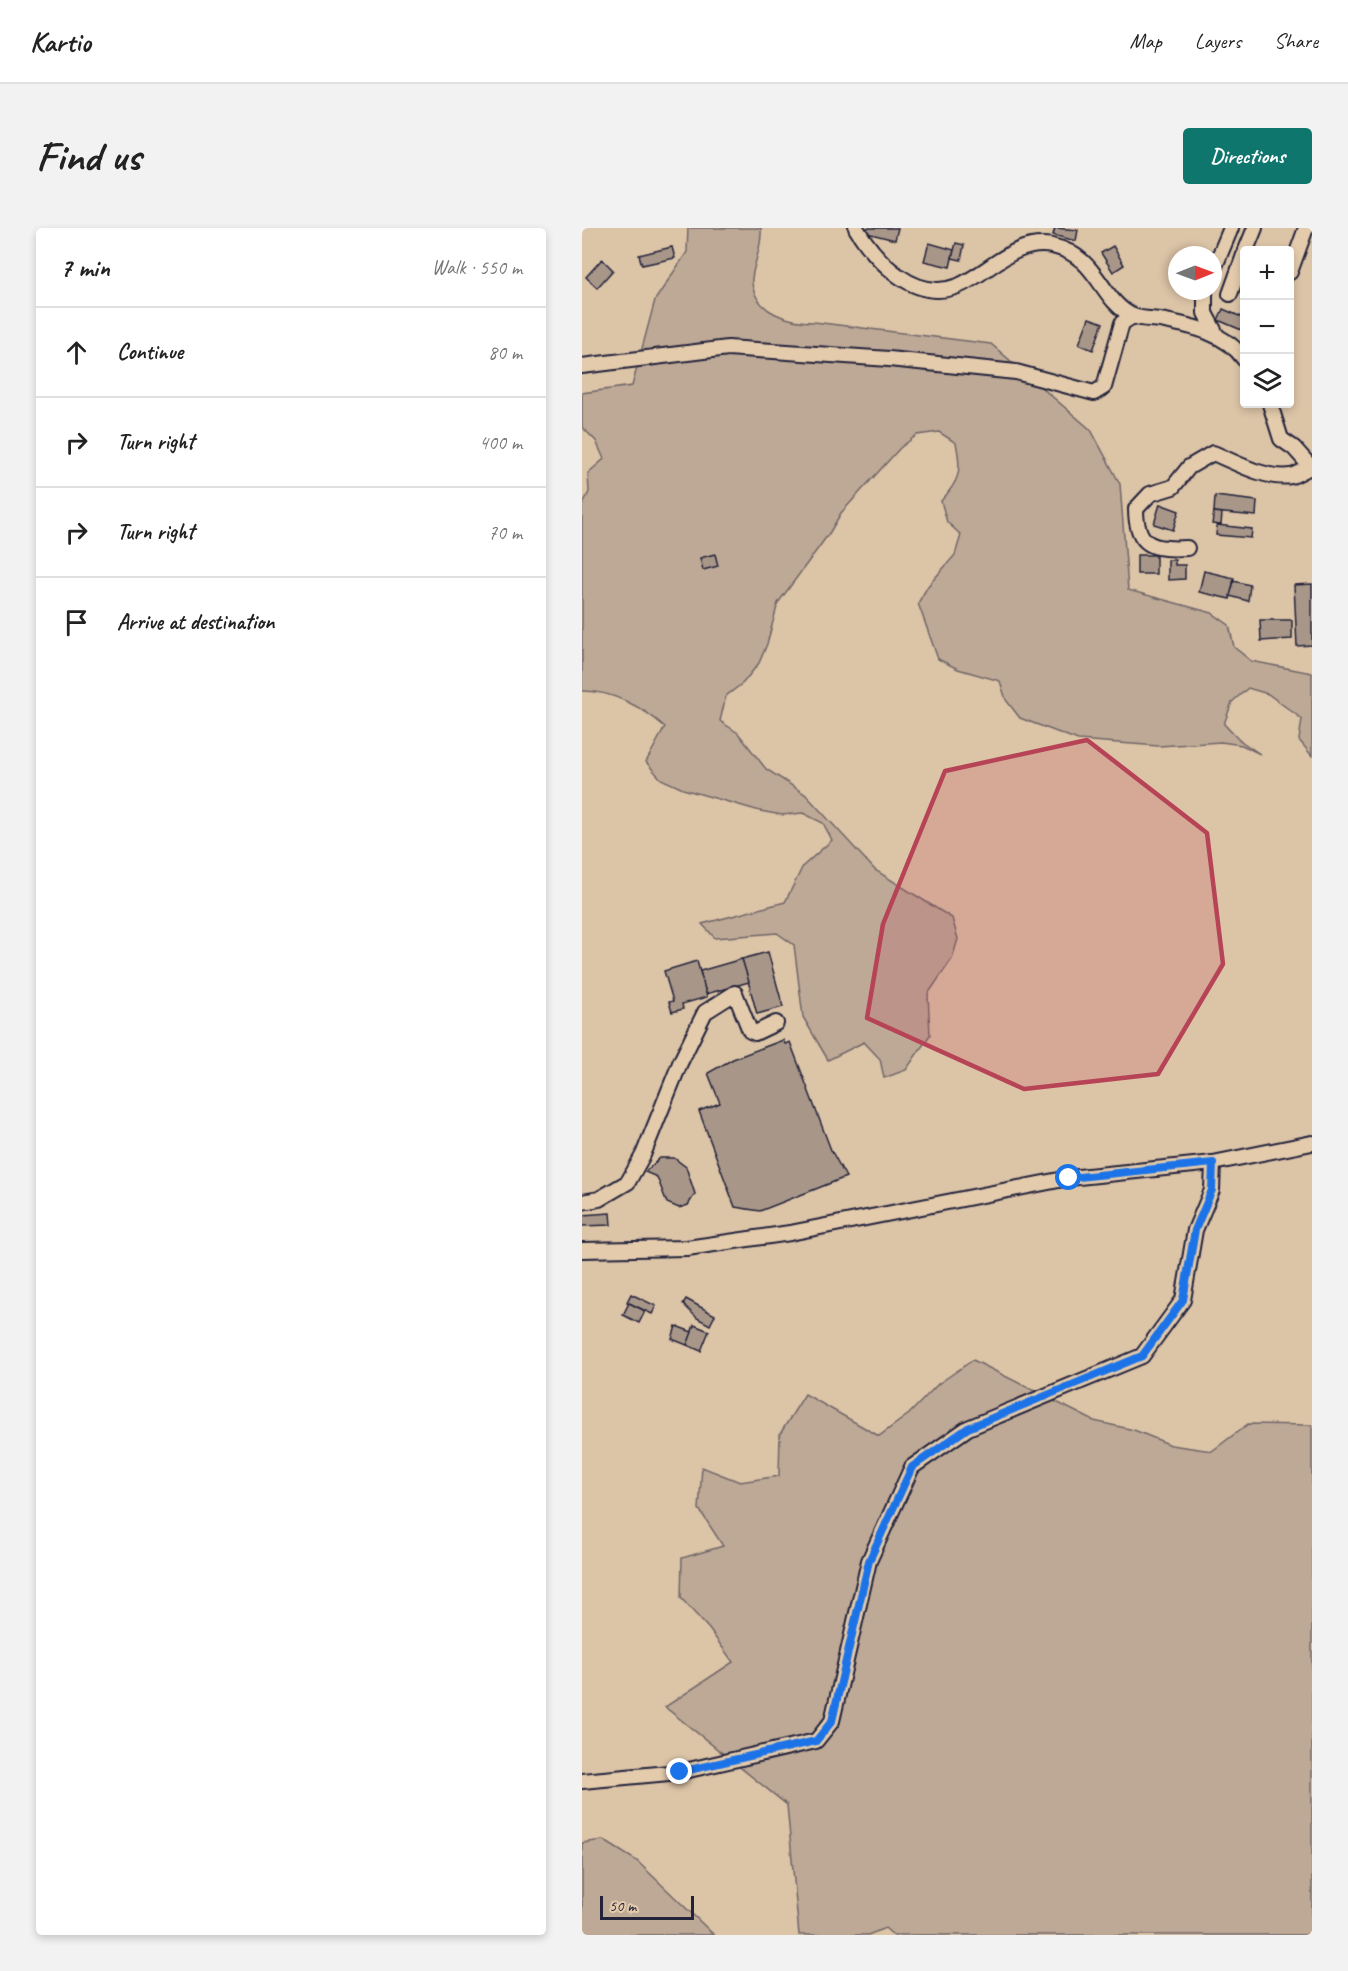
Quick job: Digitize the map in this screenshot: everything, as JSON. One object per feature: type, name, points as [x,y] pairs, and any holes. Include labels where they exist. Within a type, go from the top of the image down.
[{"type":"street","points":[[856,228],[897,276],[923,290],[957,286],[1024,247],[1051,246],[1075,254],[1095,272],[1116,302],[1133,316],[1216,334],[1241,354]]},
{"type":"street","points":[[1222,250],[1231,228]]},
{"type":"street","points":[[1248,246],[1255,228]]},
{"type":"street","points":[[1294,261],[1306,228]]},
{"type":"street","points":[[1230,294],[1240,271]]},
{"type":"street","points":[[1205,300],[1205,313],[1216,334]]},
{"type":"street","points":[[582,366],[728,348],[889,359],[1016,372],[1094,393],[1104,387],[1122,323],[1133,316]]},
{"type":"street","points":[[1187,548],[1162,549],[1144,540],[1136,528],[1136,509],[1150,494],[1173,487],[1189,468],[1213,453],[1276,475],[1292,476],[1311,466],[1294,448],[1281,439],[1271,408]]},
{"type":"street","points":[[582,1202],[599,1200],[628,1182],[705,1012],[735,993],[750,1031],[755,1033],[776,1023]]},
{"type":"street","points":[[582,1251],[687,1248],[790,1233],[1069,1178],[1213,1163],[1312,1143]]},
{"type":"street","points":[[582,1781],[680,1772],[816,1741],[832,1721],[869,1561],[912,1467],[968,1428],[1142,1356],[1183,1300],[1195,1230],[1212,1190],[1213,1163]]},
{"type":"highlighted area","points":[[1087,740],[1207,833],[1223,964],[1158,1074],[1024,1089],[867,1018],[883,924],[945,771]]},
{"type":"shaded area","points":[[688,228],[761,228],[752,283],[760,302],[767,309],[784,318],[991,344],[1091,430],[1120,484],[1128,590],[1212,613],[1229,625],[1234,647],[1251,661],[1312,673],[1312,756],[1299,740],[1302,719],[1268,694],[1248,688],[1232,702],[1224,724],[1238,739],[1260,754],[1242,745],[1221,742],[1159,746],[1078,740],[1020,718],[1006,700],[1000,681],[958,669],[938,659],[918,603],[928,586],[955,555],[961,535],[947,522],[941,501],[958,475],[959,461],[956,443],[939,432],[917,435],[900,448],[841,513],[830,532],[778,603],[767,644],[759,663],[743,683],[726,696],[720,721],[738,733],[766,769],[805,794],[875,870],[952,918],[958,939],[952,959],[928,994],[930,1035],[906,1070],[884,1078],[880,1059],[864,1042],[828,1060],[803,1017],[794,945],[777,933],[715,938],[702,924],[785,902],[803,866],[832,840],[823,823],[803,813],[782,815],[760,811],[683,789],[661,779],[646,762],[665,727],[637,707],[615,697],[593,691],[582,691],[582,506],[589,492],[588,473],[604,459],[596,441],[582,427],[582,393],[632,386],[655,300],[687,252]]},
{"type":"shaded area","points":[[973,1360],[1094,1421],[1134,1430],[1171,1445],[1212,1451],[1248,1424],[1312,1425],[1312,1935],[893,1935],[885,1928],[868,1935],[799,1935],[787,1805],[665,1707],[733,1662],[709,1629],[681,1598],[682,1558],[723,1546],[699,1509],[702,1467],[740,1482],[779,1476],[780,1434],[805,1394],[879,1436],[909,1414],[938,1384]]},
{"type":"shaded area","points":[[603,1840],[637,1861],[714,1935],[582,1935],[582,1843]]},
{"type":"building","points":[[864,228],[898,228],[895,240],[863,232]]},
{"type":"building","points":[[1055,228],[1078,230],[1076,241],[1053,235]]},
{"type":"building","points":[[929,243],[954,250],[950,267],[924,261]]},
{"type":"building","points":[[956,243],[964,245],[961,260],[952,258]]},
{"type":"building","points":[[1113,246],[1124,265],[1113,272],[1101,253]]},
{"type":"building","points":[[672,247],[675,258],[642,265],[639,255]]},
{"type":"building","points":[[602,259],[613,270],[597,288],[586,277]]},
{"type":"building","points":[[1223,309],[1240,316],[1240,329],[1218,320]]},
{"type":"building","points":[[1089,318],[1103,323],[1093,350],[1079,344]]},
{"type":"building","points":[[1215,496],[1257,501],[1256,516],[1214,512]]},
{"type":"building","points":[[1160,504],[1179,511],[1173,530],[1154,524]]},
{"type":"building","points":[[1214,512],[1222,513],[1221,525],[1212,524]]},
{"type":"building","points":[[1217,525],[1252,529],[1251,538],[1216,535]]},
{"type":"building","points":[[715,554],[718,566],[703,570],[700,558]]},
{"type":"building","points":[[1137,555],[1156,555],[1156,574],[1137,574]]},
{"type":"building","points":[[1168,560],[1175,560],[1175,565],[1185,565],[1185,579],[1168,580]]},
{"type":"building","points":[[1204,571],[1234,578],[1230,599],[1199,592]]},
{"type":"building","points":[[1234,581],[1250,585],[1248,601],[1230,596]]},
{"type":"building","points":[[1312,584],[1312,645],[1297,646],[1294,585]]},
{"type":"building","points":[[1260,620],[1292,620],[1292,639],[1261,641]]},
{"type":"building","points":[[768,952],[783,1007],[757,1014],[742,959]]},
{"type":"building","points":[[742,959],[749,982],[706,994],[700,971]]},
{"type":"building","points":[[697,961],[707,997],[682,1004],[683,1009],[672,1012],[669,1002],[673,1001],[664,971]]},
{"type":"building","points":[[783,1040],[785,1044],[790,1042],[831,1150],[846,1177],[760,1211],[735,1207],[699,1111],[720,1103],[708,1073],[733,1059]]},
{"type":"building","points":[[660,1158],[674,1158],[686,1167],[695,1194],[688,1205],[679,1208],[667,1203],[657,1177],[645,1172]]},
{"type":"building","points":[[610,1213],[611,1225],[582,1226],[582,1215]]},
{"type":"building","points":[[631,1294],[656,1306],[652,1314],[627,1302]]},
{"type":"building","points":[[686,1299],[715,1315],[710,1325],[697,1318],[683,1304]]},
{"type":"building","points":[[629,1303],[645,1311],[639,1323],[623,1315]]},
{"type":"building","points":[[694,1325],[709,1331],[701,1351],[687,1345]]},
{"type":"building","points":[[676,1326],[692,1332],[687,1345],[672,1339]]},
{"type":"route","points":[[680,1772],[816,1741],[832,1721],[869,1561],[912,1467],[968,1428],[1142,1356],[1183,1300],[1195,1230],[1212,1190],[1213,1163],[1069,1178]]}]
